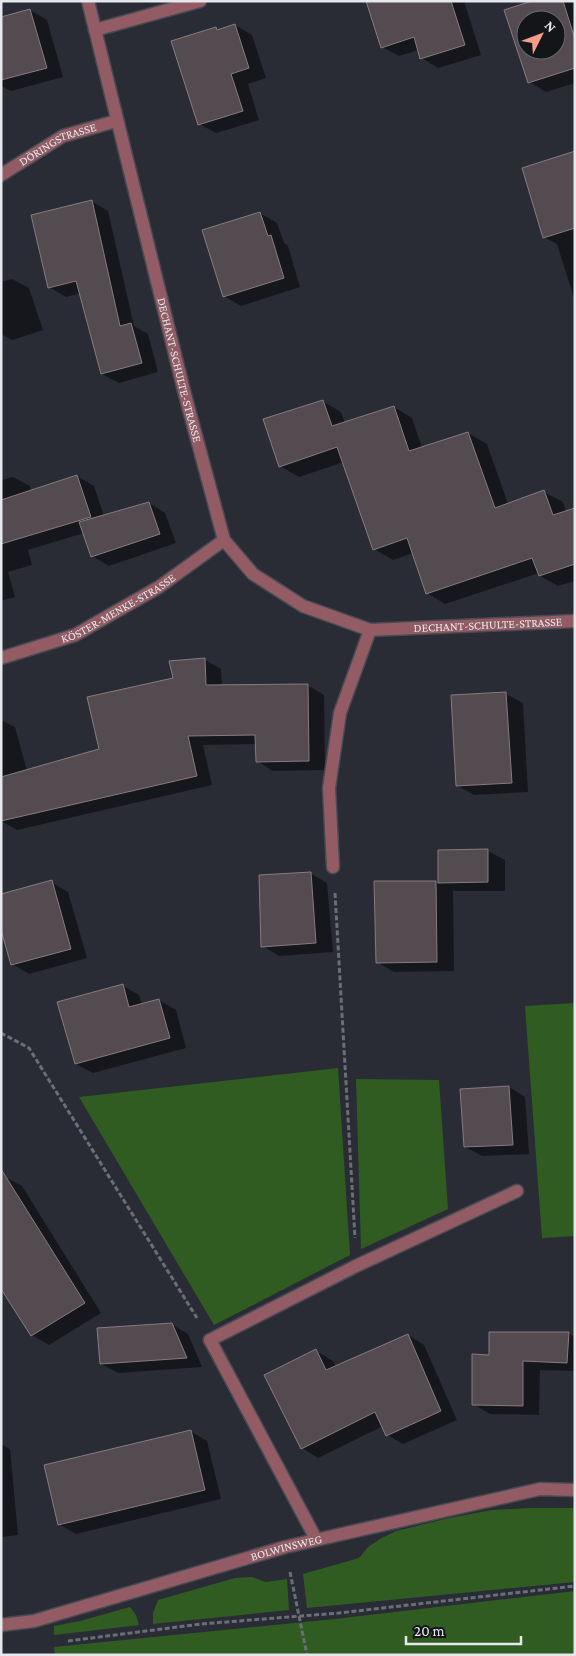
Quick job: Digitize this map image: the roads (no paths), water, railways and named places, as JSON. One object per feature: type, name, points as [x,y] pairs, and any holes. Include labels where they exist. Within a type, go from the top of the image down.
[{"type":"street","name":"DECHANT-SCHULTE-STRASSE","points":[[88,1],[184,391],[224,540],[253,574],[303,606],[370,630],[575,621]]},
{"type":"street","points":[[95,30],[200,1]]},
{"type":"street","name":"DÖRINGSTRASSE","points":[[1,175],[64,136],[116,121]]},
{"type":"street","name":"KÖSTER-MENKE-STRASSE","points":[[1,658],[75,635],[159,587],[224,540]]},
{"type":"street","points":[[333,867],[329,788],[340,713],[370,630]]},
{"type":"street","points":[[316,1540],[210,1340],[356,1266],[517,1192]]},
{"type":"street","name":"BOLWINSWEG","points":[[1,1625],[34,1621],[285,1546],[540,1489],[575,1490]]}]
